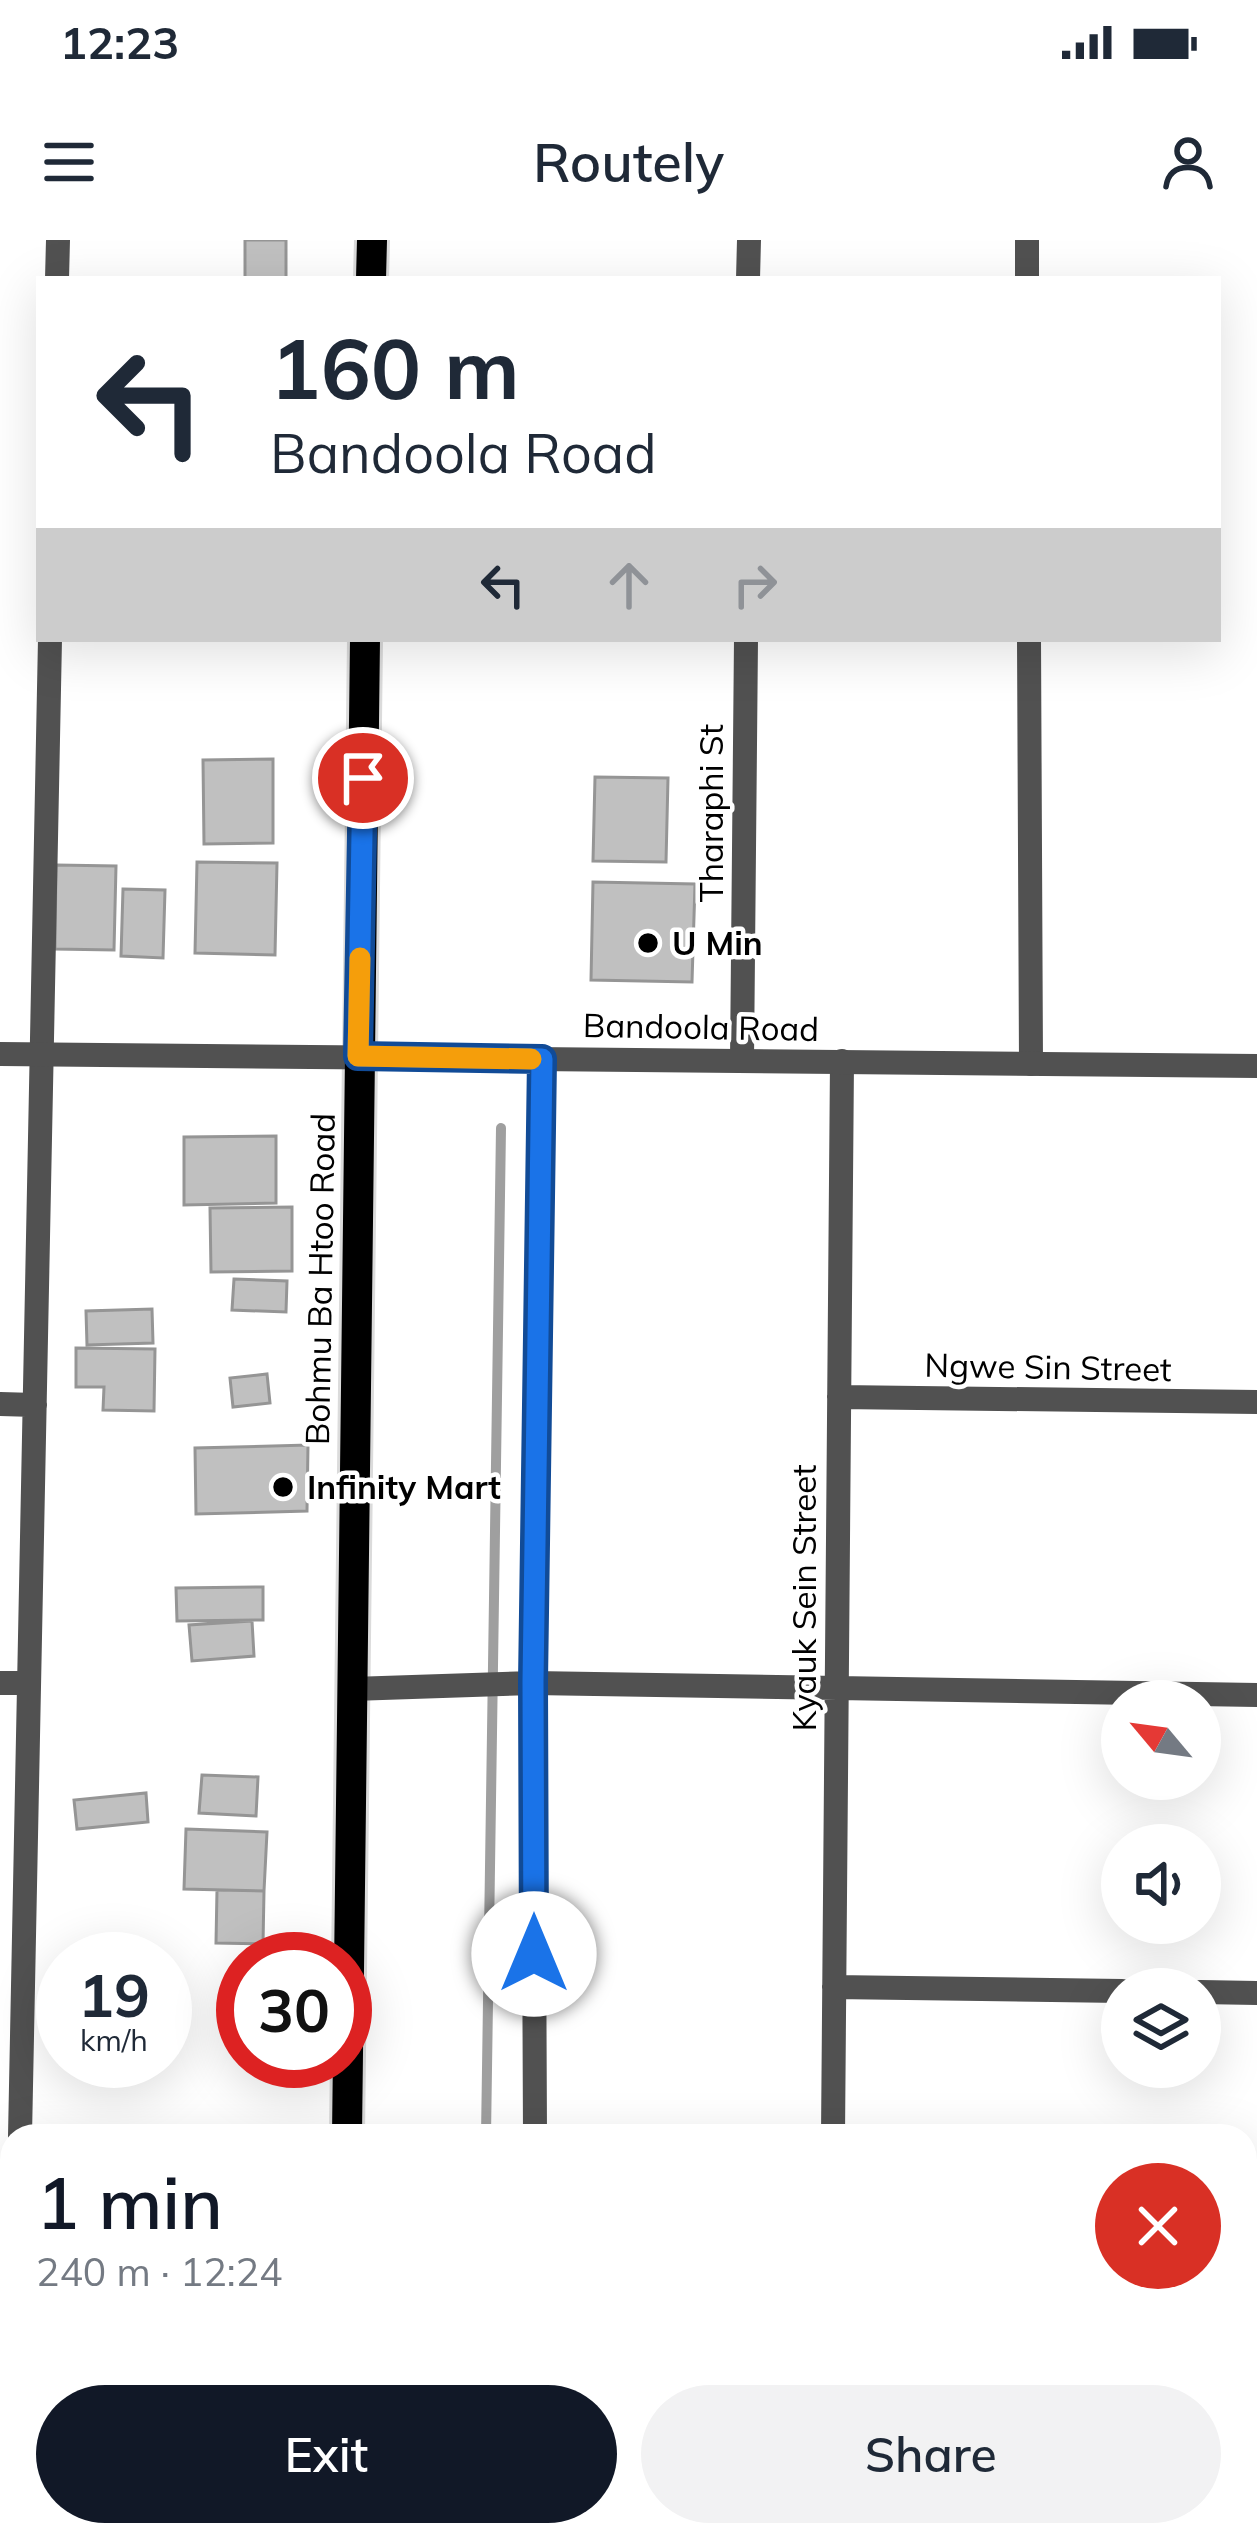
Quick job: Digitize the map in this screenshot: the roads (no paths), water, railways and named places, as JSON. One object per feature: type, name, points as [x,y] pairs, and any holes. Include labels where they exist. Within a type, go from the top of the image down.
[{"type":"main road","points":[[371,276],[372,240]]},
{"type":"main road","name":"Bohmu Ba Htoo Road","points":[[347,2124],[365,642]]},
{"type":"street","points":[[57,276],[58,240]]},
{"type":"street","points":[[748,276],[749,240]]},
{"type":"street","points":[[1027,240],[1028,276]]},
{"type":"street","points":[[19,2124],[11,1975],[29,1683],[50,642]]},
{"type":"street","name":"Tharaphi St","points":[[742,1060],[746,642]]},
{"type":"street","points":[[1029,642],[1031,1064]]},
{"type":"street","name":"Bandoola Road","points":[[0,1054],[1257,1066]]},
{"type":"street","points":[[535,2124],[524,1682],[542,1059]]},
{"type":"street","name":"Kyauk Sein Street","points":[[833,2124],[842,1061]]},
{"type":"street","name":"Ngwe Sin Street","points":[[839,1397],[1257,1402]]},
{"type":"street","points":[[0,1404],[35,1405]]},
{"type":"street","points":[[352,1689],[524,1682],[1257,1695]]},
{"type":"street","points":[[0,1683],[29,1683]]},
{"type":"street","points":[[834,1987],[1101,1991]]},
{"type":"street","points":[[1221,1992],[1257,1993]]},
{"type":"waterway","points":[[486,2124],[501,1128]]},
{"type":"place","name":"U Min","points":[[648,943]]},
{"type":"place","name":"Infinity Mart","points":[[283,1487]]}]
